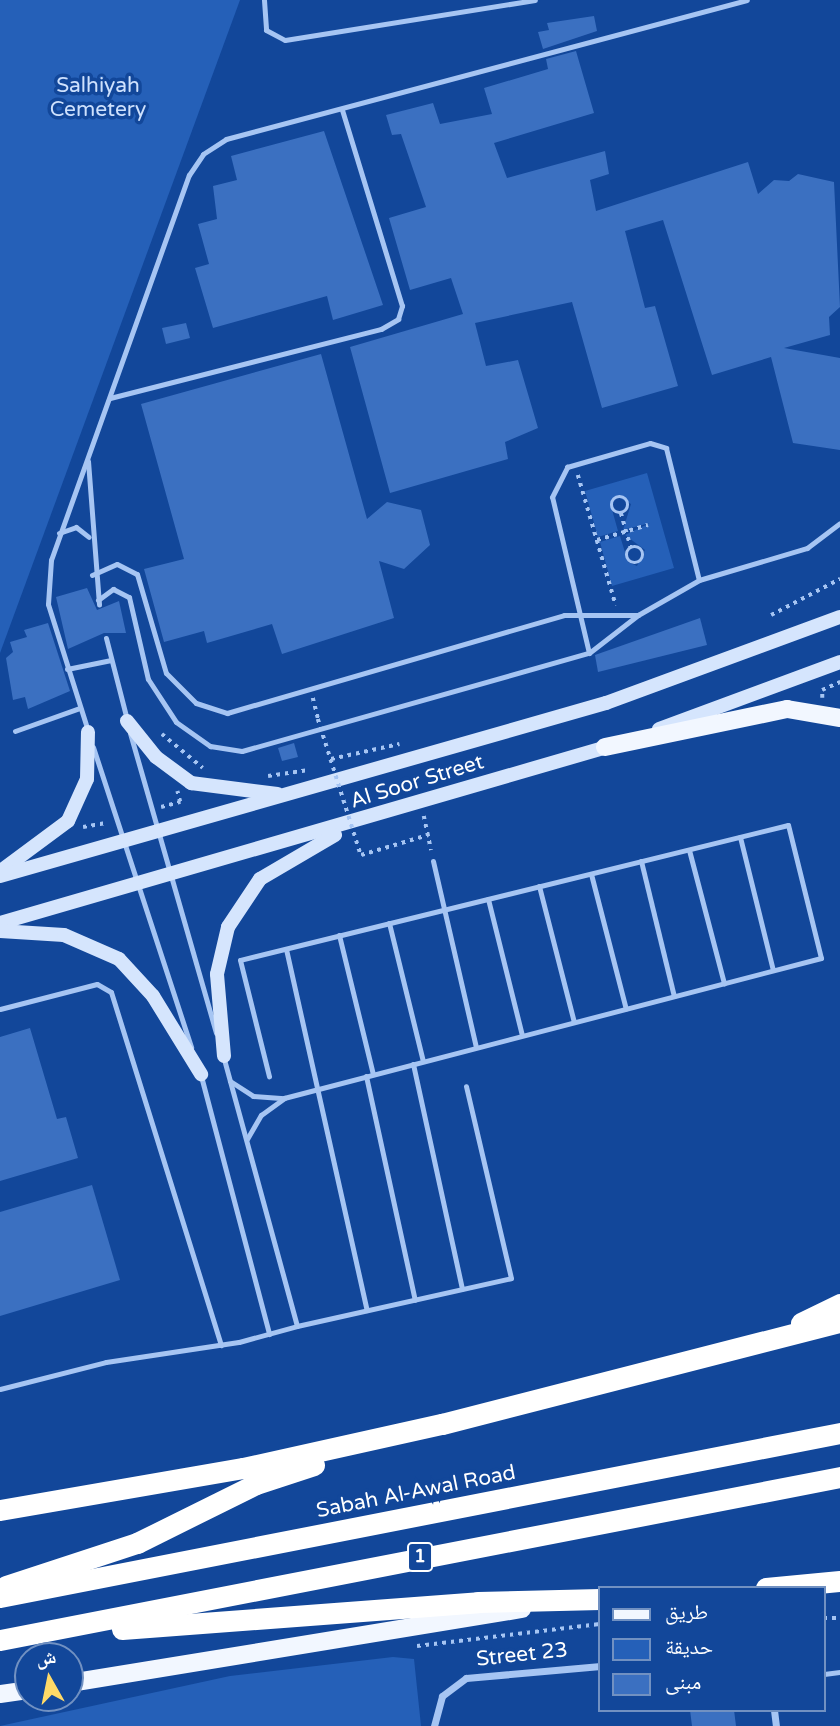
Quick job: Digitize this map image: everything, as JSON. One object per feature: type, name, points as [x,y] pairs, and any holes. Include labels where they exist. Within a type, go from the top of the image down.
[{"type":"highway","points":[[765,1340],[840,1304]]},
{"type":"highway","points":[[0,1510],[243,1468],[442,1424],[840,1322]]},
{"type":"highway","points":[[0,1587],[137,1543],[256,1484],[442,1424]]},
{"type":"highway","name":"Sabah Al-Awal Road","points":[[0,1597],[840,1433]]},
{"type":"highway","name":"1","points":[[0,1640],[67,1631],[840,1477]]},
{"type":"highway","points":[[793,1586],[840,1581]]},
{"type":"highway","points":[[807,1585],[818,1586]]},
{"type":"highway","points":[[67,1631],[478,1602],[596,1599]]},
{"type":"main road","name":"Al Soor Street","points":[[0,874],[155,834],[606,702],[840,617]]},
{"type":"main road","name":"Al Soor Street","points":[[0,923],[422,804],[605,747],[840,662]]},
{"type":"main road","points":[[605,747],[788,709],[836,710]]},
{"type":"main road","points":[[127,721],[156,758],[191,783],[289,794]]},
{"type":"main road","points":[[0,874],[68,821],[87,779],[88,732]]},
{"type":"main road","points":[[224,1056],[218,974],[239,905],[260,879],[361,821]]},
{"type":"main road","points":[[0,931],[64,935],[119,959],[153,996],[201,1074]]},
{"type":"main road","points":[[84,1681],[394,1626],[596,1599]]},
{"type":"street","name":"Street 23","points":[[434,1726],[442,1696],[466,1678],[598,1665]]},
{"type":"lane","points":[[264,0],[266,30],[285,40],[535,0]]},
{"type":"lane","points":[[484,8],[487,0]]},
{"type":"lane","points":[[269,1334],[201,1074],[119,843],[48,604],[59,533],[189,175],[203,154],[226,139],[747,0]]},
{"type":"lane","points":[[110,398],[382,329],[398,319],[402,306],[342,110]]},
{"type":"lane","points":[[589,653],[552,497],[558,474],[575,465],[650,443],[666,447],[699,580]]},
{"type":"lane","points":[[88,458],[89,538],[92,575],[98,603],[113,589],[129,597],[159,703],[192,736],[228,751],[278,744],[589,653],[638,615],[699,580],[807,548],[840,523]]},
{"type":"lane","points":[[59,533],[76,527],[89,538]]},
{"type":"lane","points":[[92,575],[117,564],[137,574],[166,673],[196,703],[227,713],[581,612],[617,611],[638,615]]},
{"type":"lane","points":[[106,638],[167,878],[224,1056],[297,1326]]},
{"type":"lane","points":[[67,669],[111,660]]},
{"type":"lane","points":[[16,731],[80,708]]},
{"type":"lane","points":[[230,1081],[253,1096],[284,1098],[821,958],[788,825],[240,960],[269,1076]]},
{"type":"lane","points":[[740,837],[773,970]]},
{"type":"lane","points":[[689,850],[724,983]]},
{"type":"lane","points":[[433,861],[476,1047]]},
{"type":"lane","points":[[641,861],[674,996]]},
{"type":"lane","points":[[591,874],[626,1009]]},
{"type":"lane","points":[[539,887],[574,1022]]},
{"type":"lane","points":[[488,899],[522,1035]]},
{"type":"lane","points":[[389,923],[423,1061]]},
{"type":"lane","points":[[340,935],[415,1300]]},
{"type":"lane","points":[[286,949],[367,1310]]},
{"type":"lane","points":[[0,1009],[97,984],[111,992],[222,1345]]},
{"type":"lane","points":[[414,1064],[462,1289]]},
{"type":"lane","points":[[0,1389],[159,1351],[222,1345],[511,1278],[466,1086]]},
{"type":"lane","points":[[247,1141],[261,1115],[284,1098]]},
{"type":"path","points":[[575,465],[617,611]]},
{"type":"path","points":[[621,513],[612,505],[620,496],[629,504],[621,513],[622,533],[631,549],[629,560],[640,562],[642,551],[631,549]]},
{"type":"path","points":[[597,540],[648,525]]},
{"type":"path","points":[[771,615],[840,579]]},
{"type":"path","points":[[836,710],[820,692],[840,682]]},
{"type":"path","points":[[312,696],[361,856],[428,835]]},
{"type":"path","points":[[162,734],[209,771]]},
{"type":"path","points":[[257,777],[318,768],[399,744],[384,744],[331,758]]},
{"type":"path","points":[[422,804],[433,861]]},
{"type":"green space","name":"Salhiyah Cemetery","points":[[0,0],[240,0],[0,653]]},
{"type":"green space","points":[[647,473],[674,568],[612,586],[600,542],[620,536],[628,562],[637,566],[645,550],[625,535],[650,523],[623,530],[631,504],[616,496],[611,506],[618,531],[598,537],[585,491]]},
{"type":"green space","points":[[393,1657],[414,1659],[421,1726],[0,1726],[64,1712],[84,1712],[84,1708],[230,1676]]},
{"type":"building","points":[[594,16],[597,31],[543,49],[538,32],[549,30],[547,23]]},
{"type":"building","points":[[576,51],[594,113],[494,143],[507,178],[605,151],[609,174],[590,180],[596,211],[748,162],[758,194],[774,180],[789,181],[798,174],[834,182],[840,307],[829,317],[830,335],[784,348],[840,358],[840,450],[793,443],[771,357],[712,375],[663,220],[625,231],[645,308],[655,306],[678,386],[602,408],[572,302],[475,323],[486,366],[518,360],[538,428],[505,442],[508,459],[390,493],[350,347],[463,314],[451,278],[410,290],[389,218],[426,207],[401,134],[392,135],[386,115],[433,103],[440,124],[492,114],[484,88],[548,69],[546,59]]},
{"type":"building","points":[[324,131],[383,305],[333,320],[327,296],[213,328],[195,268],[209,264],[198,224],[217,219],[213,186],[237,180],[231,156]]},
{"type":"building","points":[[186,323],[190,338],[166,344],[162,328]]},
{"type":"building","points":[[321,354],[367,519],[387,502],[421,510],[430,545],[404,569],[379,561],[394,618],[282,654],[272,624],[207,643],[204,631],[164,642],[144,569],[184,559],[141,404]]},
{"type":"building","points":[[87,588],[97,610],[119,601],[126,633],[104,633],[68,649],[56,597]]},
{"type":"building","points":[[700,618],[707,645],[598,672],[595,655]]},
{"type":"building","points":[[48,623],[70,691],[28,709],[25,697],[13,700],[6,658],[13,652],[10,642],[27,637],[24,630]]},
{"type":"building","points":[[294,743],[298,757],[282,761],[278,748]]},
{"type":"building","points":[[30,1028],[57,1119],[66,1117],[78,1158],[0,1181],[0,1037]]},
{"type":"building","points":[[92,1185],[120,1280],[0,1316],[0,1212]]},
{"type":"building","points":[[690,1712],[734,1712],[736,1726],[692,1726]]}]
